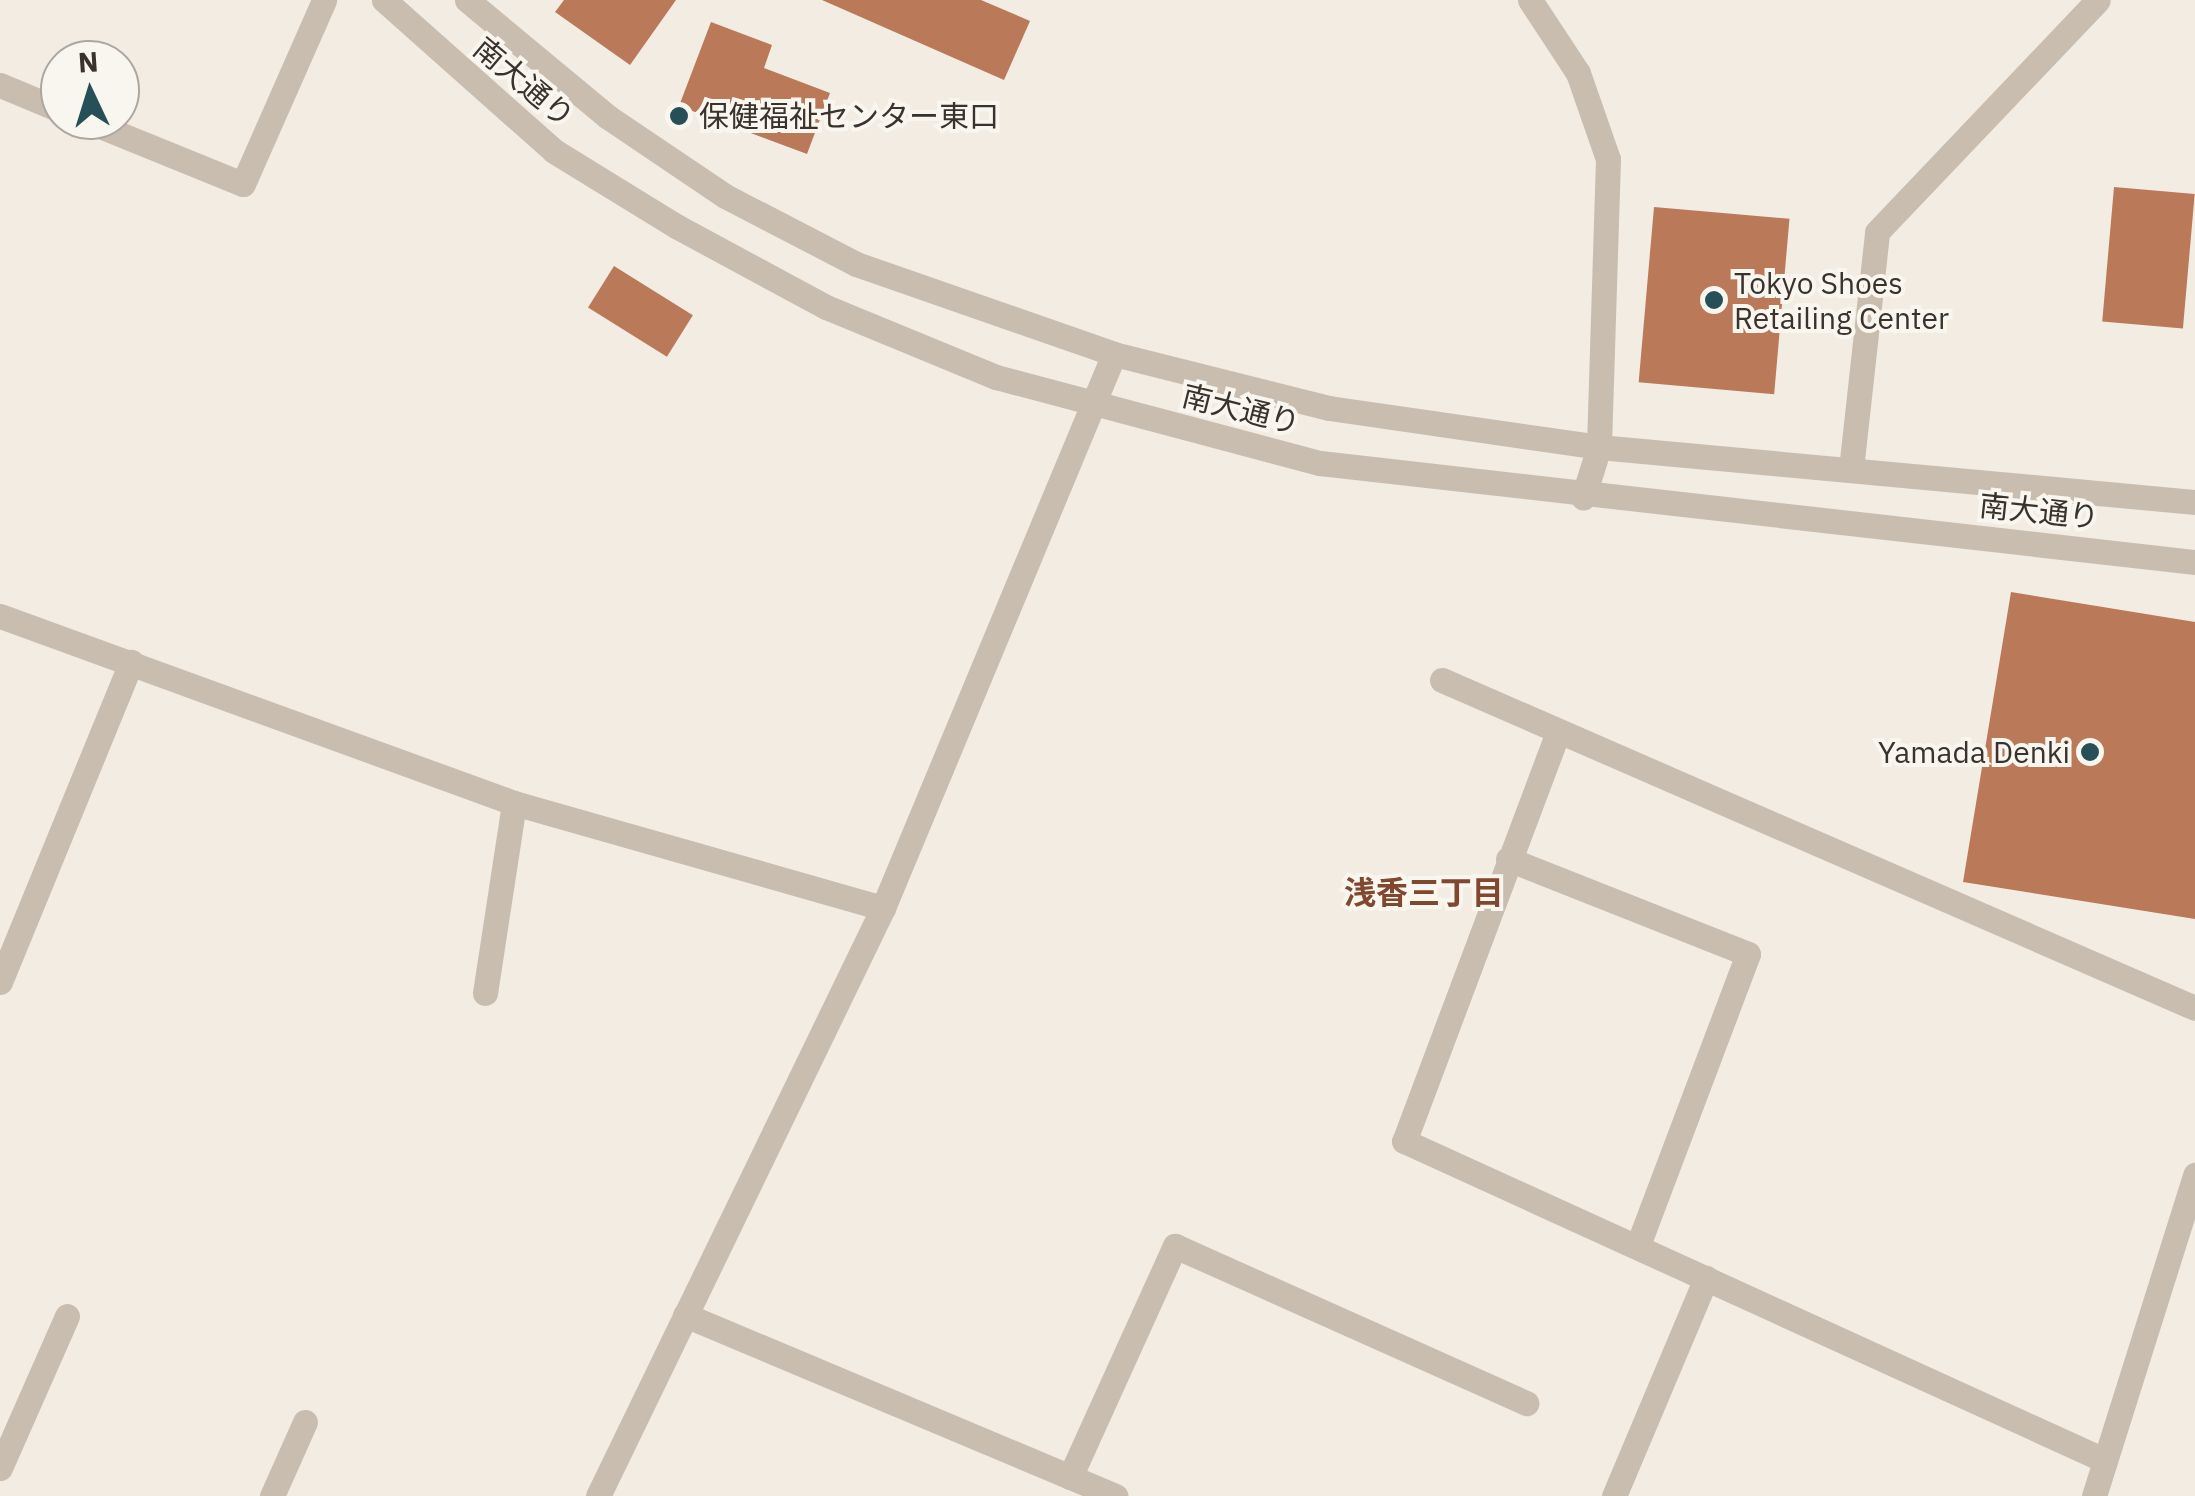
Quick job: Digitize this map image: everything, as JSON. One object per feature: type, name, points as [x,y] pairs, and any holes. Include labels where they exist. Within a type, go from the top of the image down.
[{"type":"street","points":[[135,140],[243,184],[324,0]]},
{"type":"street","name":"南大通り","points":[[384,0],[554,150],[676,226],[843,314],[996,377],[1320,463],[1583,498],[2195,562]]},
{"type":"street","name":"南大通り","points":[[467,0],[608,117],[726,196],[856,264],[1114,354],[1329,408],[1600,447],[2195,502]]},
{"type":"street","points":[[1530,0],[1578,73],[1608,158],[1600,447],[1583,498]]},
{"type":"street","points":[[1851,469],[1877,232],[2098,0]]},
{"type":"street","points":[[0,85],[40,102]]},
{"type":"street","points":[[598,1496],[883,908],[1099,406],[1114,354]]},
{"type":"street","points":[[0,616],[514,803],[883,908]]},
{"type":"street","points":[[0,982],[131,662]]},
{"type":"street","points":[[1442,680],[2195,1008]]},
{"type":"street","points":[[1558,732],[1404,1140],[2104,1460]]},
{"type":"street","points":[[486,994],[514,803]]},
{"type":"street","points":[[1508,859],[1748,954],[1637,1247]]},
{"type":"street","points":[[2094,1496],[2195,1176]]},
{"type":"street","points":[[1070,1477],[1175,1246],[1526,1402]]},
{"type":"street","points":[[1614,1496],[1706,1278]]},
{"type":"street","points":[[0,1468],[66,1316]]},
{"type":"street","points":[[686,1316],[1116,1496]]},
{"type":"street","points":[[272,1496],[304,1422]]},
{"type":"building","points":[[564,0],[676,0],[630,65],[555,12]]},
{"type":"building","points":[[822,0],[981,0],[1030,21],[1004,80]]},
{"type":"building","points":[[711,22],[772,45],[764,68],[830,93],[807,154],[679,106]]},
{"type":"building","points":[[2114,187],[2195,194],[2183,329],[2102,321]]},
{"type":"building","name":"Tokyo Shoes Retailing Center","points":[[1654,207],[1789,219],[1774,394],[1639,382]]},
{"type":"building","points":[[614,266],[693,315],[667,357],[588,308]]},
{"type":"building","name":"Yamada Denki","points":[[2011,592],[2195,622],[2195,919],[1963,882]]},
{"type":"place","name":"保健福祉センター東口","points":[[679,116]]},
{"type":"place","name":"Tokyo Shoes Retailing Center","points":[[1714,300]]},
{"type":"place","name":"Yamada Denki","points":[[2090,752]]},
{"type":"district","name":"浅香三丁目","points":[[1424,892]]}]
